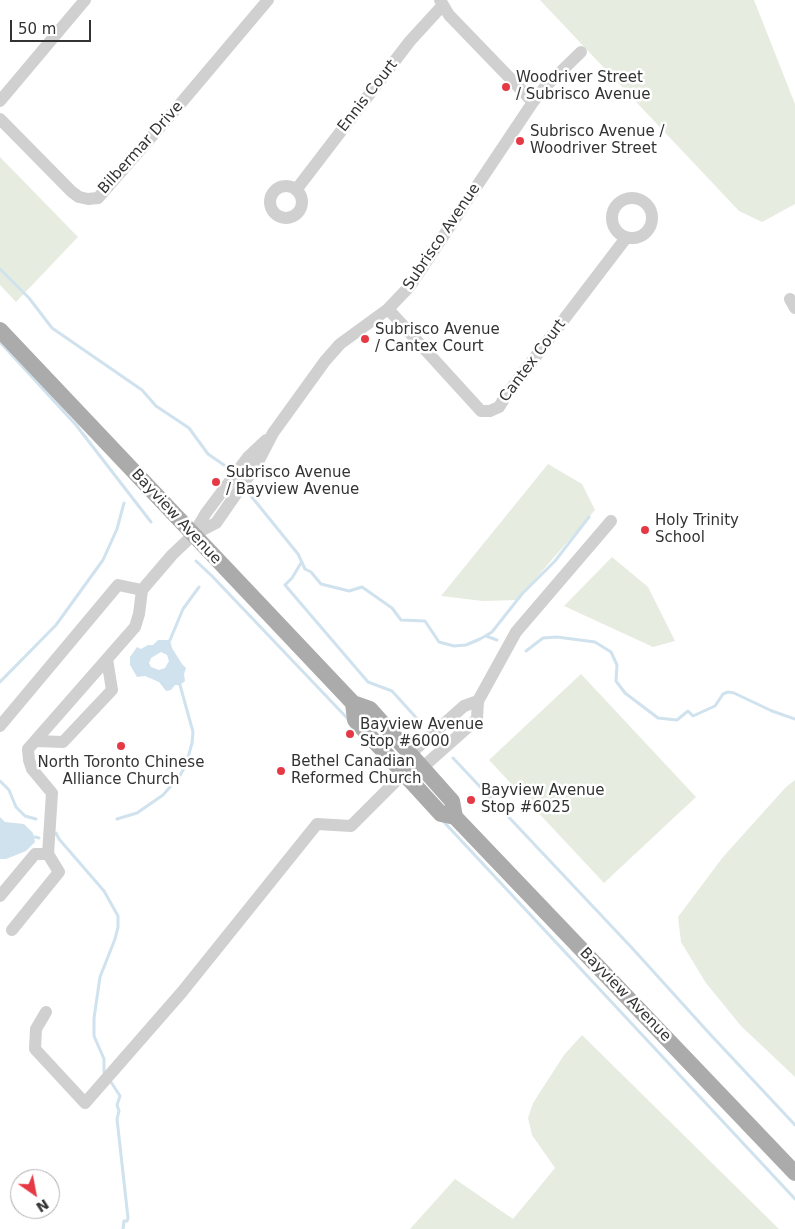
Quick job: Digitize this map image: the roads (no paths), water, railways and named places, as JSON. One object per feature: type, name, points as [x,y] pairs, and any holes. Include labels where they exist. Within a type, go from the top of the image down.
[{"type":"main road","name":"Bayview Avenue","points":[[0,330],[353,704],[370,709],[452,801],[454,817]]},
{"type":"main road","name":"Bayview Avenue","points":[[353,704],[355,720],[441,814],[454,817],[795,1173]]},
{"type":"street","points":[[0,101],[85,0]]},
{"type":"street","name":"Bilbermar Drive","points":[[0,119],[72,192],[79,197],[88,199],[98,198],[268,0]]},
{"type":"street","points":[[442,3],[449,15],[533,102]]},
{"type":"street","name":"Ennis Court","points":[[296,190],[442,3]]},
{"type":"street","name":"Subrisco Avenue","points":[[142,590],[172,555],[193,535],[206,513],[248,457],[273,433],[332,352],[340,344],[388,310],[416,278],[533,102],[545,87],[581,52]]},
{"type":"street","name":"Cantex Court","points":[[388,310],[481,411],[490,411],[499,407],[626,238]]},
{"type":"street","points":[[404,773],[423,767],[477,720],[478,700],[516,632],[611,521]]},
{"type":"street","points":[[0,726],[118,585],[142,590],[135,627],[28,749],[32,769],[52,793],[48,854],[59,872],[12,930]]},
{"type":"street","points":[[36,741],[63,742],[112,690],[107,658]]},
{"type":"street","points":[[46,1012],[36,1029],[34,1049],[85,1103],[182,992],[317,824],[352,826],[404,773],[410,754],[464,706],[478,700]]},
{"type":"street","points":[[0,896],[35,854],[48,854]]},
{"type":"water","points":[[158,640],[170,640],[172,648],[186,668],[184,674],[185,681],[180,685],[175,685],[171,690],[166,691],[159,682],[145,676],[137,677],[130,665],[130,657],[137,647],[141,649],[148,645],[153,645]],"holes":[[[161,652],[167,655],[169,661],[165,668],[159,670],[151,667],[149,663],[151,658]]]},
{"type":"water","points":[[0,817],[5,822],[24,824],[33,833],[35,842],[26,851],[6,859],[0,859]]},
{"type":"waterway","points":[[0,269],[29,298],[52,328],[142,390],[156,406],[189,428],[208,454],[224,465]]},
{"type":"waterway","points":[[0,342],[76,425],[151,522]]},
{"type":"waterway","points":[[251,496],[298,554],[305,569],[311,572],[321,584],[349,591],[362,587],[392,608],[401,620],[425,621],[439,642],[454,646],[466,645],[492,632],[522,594],[555,561],[589,517]]},
{"type":"waterway","points":[[0,682],[56,625],[103,560],[117,529],[124,503]]},
{"type":"waterway","points":[[196,561],[348,719]]},
{"type":"waterway","points":[[301,563],[292,578],[285,585],[368,682],[392,691],[421,723]]},
{"type":"waterway","points":[[170,640],[183,609],[199,587]]},
{"type":"waterway","points":[[486,636],[497,640]]},
{"type":"waterway","points":[[526,651],[543,638],[557,637],[595,642],[611,652],[617,665],[616,681],[625,693],[658,718],[677,720],[688,711],[693,716],[715,706],[723,694],[728,692],[795,719]]},
{"type":"waterway","points":[[117,819],[137,813],[163,795],[179,777],[186,765],[193,732],[180,685]]},
{"type":"waterway","points":[[453,758],[795,1125]]},
{"type":"waterway","points":[[0,781],[9,790],[16,807],[25,816],[36,819]]},
{"type":"waterway","points":[[443,821],[795,1199]]},
{"type":"waterway","points":[[56,833],[59,839],[104,891],[118,916],[115,939],[100,977],[94,1018],[94,1036],[104,1059],[104,1072],[106,1074]]},
{"type":"waterway","points":[[35,837],[39,838]]},
{"type":"waterway","points":[[111,1082],[120,1096],[117,1105],[119,1111],[117,1119],[128,1218],[127,1221],[124,1221],[123,1229]]},
{"type":"place","name":"Woodriver Street / Subrisco Avenue","points":[[506,87]]},
{"type":"place","name":"Subrisco Avenue / Woodriver Street","points":[[520,141]]},
{"type":"place","name":"Subrisco Avenue / Cantex Court","points":[[365,339]]},
{"type":"place","name":"Subrisco Avenue / Bayview Avenue","points":[[216,482]]},
{"type":"place","name":"Holy Trinity School","points":[[645,530]]},
{"type":"place","name":"Bayview Avenue Stop #6000","points":[[350,734]]},
{"type":"place","name":"North Toronto Chinese Alliance Church","points":[[121,746]]},
{"type":"place","name":"Bethel Canadian Reformed Church","points":[[281,771]]},
{"type":"place","name":"Bayview Avenue Stop #6025","points":[[471,800]]}]
